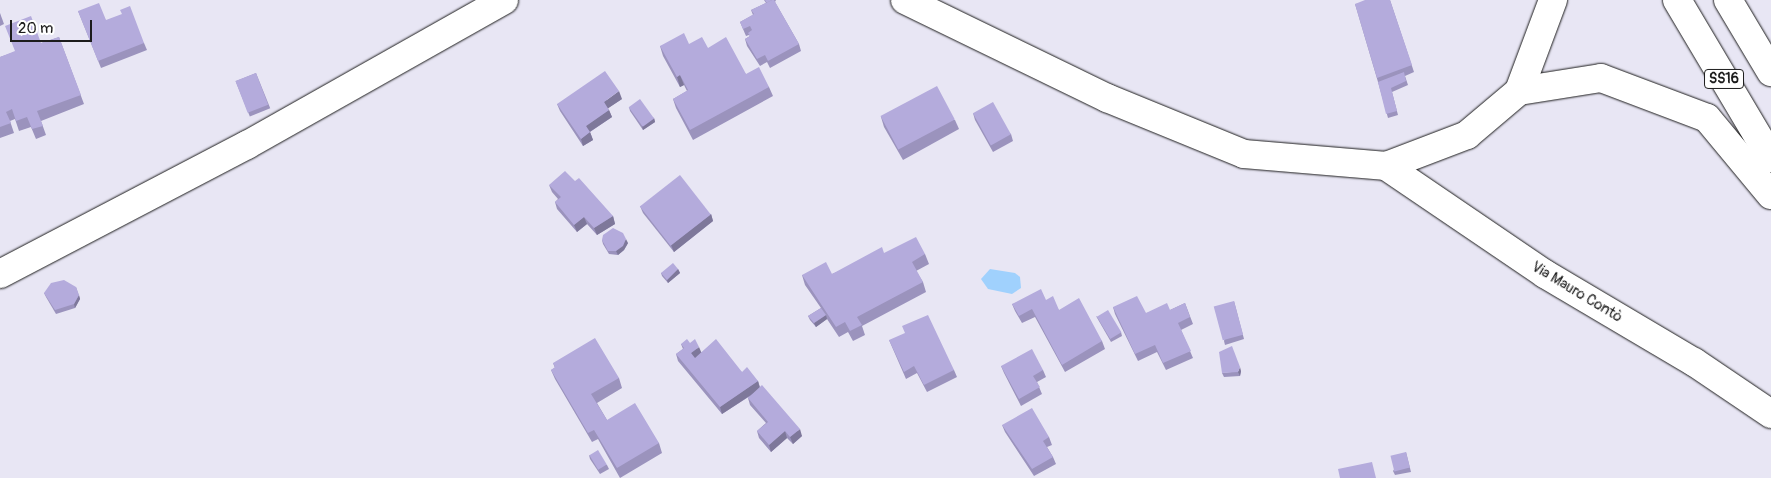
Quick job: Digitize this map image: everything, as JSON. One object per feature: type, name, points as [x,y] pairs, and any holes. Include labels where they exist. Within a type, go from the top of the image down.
[{"type":"main road","points":[[0,274],[247,145],[504,0]]},
{"type":"main road","points":[[905,0],[1107,98],[1244,154],[1386,166],[1467,135],[1519,91],[1553,0]]},
{"type":"main road","name":"SS16","points":[[1677,0],[1771,158]]},
{"type":"main road","name":"SS16","points":[[1728,0],[1771,72]]},
{"type":"main road","points":[[1519,91],[1601,78],[1707,118],[1771,195]]},
{"type":"main road","name":"Via Mauro Contò","points":[[1386,166],[1545,274],[1694,362],[1771,414]]},
{"type":"water","points":[[990,269],[1015,273],[1020,277],[1021,288],[1012,294],[988,289],[981,279]]},
{"type":"building","points":[[774,0],[799,44],[768,61],[765,55],[757,59],[745,39],[750,36],[748,33],[752,30],[750,26],[743,29],[740,22],[754,14],[751,10]]},
{"type":"building","points":[[1365,0],[1390,0],[1412,65],[1377,78],[1355,4]]},
{"type":"building","points":[[99,3],[106,20],[122,14],[120,10],[130,6],[144,43],[98,61],[78,11]]},
{"type":"building","points":[[31,16],[41,43],[59,37],[81,95],[37,111],[43,126],[32,129],[27,117],[16,121],[12,109],[6,112],[11,123],[0,127],[0,57],[15,51],[5,26]]},
{"type":"building","points":[[684,33],[689,44],[702,37],[708,48],[726,37],[746,74],[759,67],[769,87],[690,130],[673,99],[688,90],[680,75],[677,77],[660,46]]},
{"type":"building","points":[[605,71],[619,91],[604,102],[609,110],[586,126],[590,132],[581,139],[557,104]]},
{"type":"building","points":[[1404,72],[1406,81],[1391,88],[1397,111],[1386,114],[1378,82]]},
{"type":"building","points":[[256,73],[268,105],[248,113],[235,81]]},
{"type":"building","points":[[937,86],[955,120],[898,150],[880,116]]},
{"type":"building","points":[[640,99],[654,118],[643,127],[629,107]]},
{"type":"building","points":[[993,102],[1011,134],[991,146],[973,113]]},
{"type":"building","points":[[565,171],[575,181],[579,178],[613,216],[594,228],[584,217],[574,225],[555,202],[561,197],[549,185]]},
{"type":"building","points":[[680,175],[711,214],[671,246],[640,206]]},
{"type":"building","points":[[613,228],[623,233],[626,239],[623,246],[616,251],[608,251],[602,240],[603,235]]},
{"type":"building","points":[[916,237],[925,254],[912,262],[923,282],[857,317],[862,325],[850,331],[845,322],[836,327],[802,275],[826,262],[832,274],[882,247],[884,253]]},
{"type":"building","points":[[673,263],[678,269],[667,280],[661,273]]},
{"type":"building","points":[[64,280],[76,287],[79,295],[74,304],[55,310],[44,293],[51,283]]},
{"type":"building","points":[[1041,289],[1046,300],[1053,296],[1059,310],[1079,298],[1102,341],[1062,365],[1032,309],[1019,316],[1012,304]]},
{"type":"building","points":[[1137,296],[1146,313],[1167,303],[1170,310],[1185,303],[1190,317],[1178,323],[1191,351],[1163,363],[1155,345],[1135,354],[1113,307]]},
{"type":"building","points":[[1234,301],[1243,335],[1223,340],[1214,306]]},
{"type":"building","points":[[821,308],[826,315],[814,323],[808,316]]},
{"type":"building","points":[[1108,310],[1121,332],[1110,339],[1097,317]]},
{"type":"building","points":[[928,315],[954,370],[924,385],[914,366],[904,372],[889,340],[905,333],[902,326]]},
{"type":"building","points":[[595,338],[619,378],[591,394],[607,420],[635,403],[659,443],[617,468],[594,430],[588,433],[551,370],[555,367],[553,363]]},
{"type":"building","points":[[687,339],[690,343],[695,339],[699,347],[691,353],[695,358],[716,339],[742,372],[747,367],[758,381],[720,407],[676,354],[684,348],[681,344]]},
{"type":"building","points":[[1232,346],[1240,367],[1238,372],[1222,373],[1219,352]]},
{"type":"building","points":[[1032,349],[1043,370],[1033,376],[1040,387],[1019,399],[1001,366]]},
{"type":"building","points":[[762,385],[800,429],[790,437],[785,431],[769,445],[757,431],[768,422],[748,398]]},
{"type":"building","points":[[1032,408],[1049,437],[1043,441],[1053,457],[1032,469],[1002,425]]},
{"type":"building","points":[[598,450],[607,465],[598,470],[589,455]]},
{"type":"building","points":[[1406,452],[1410,468],[1394,471],[1390,456]]},
{"type":"building","points":[[1372,462],[1376,478],[1340,478],[1338,469]]}]
